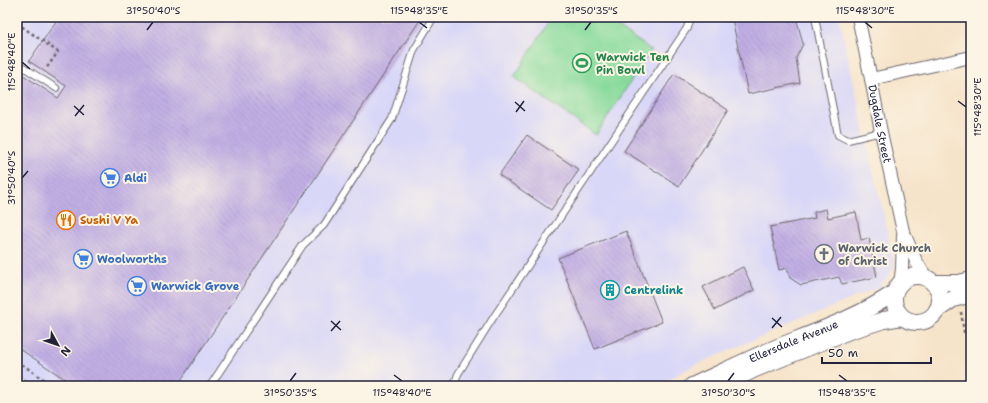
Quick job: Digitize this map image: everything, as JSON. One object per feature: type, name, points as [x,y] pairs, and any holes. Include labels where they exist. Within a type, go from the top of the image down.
[{"type":"street","name":"Dugdale Street","points":[[858,17],[881,132],[904,230],[916,261],[930,281]]},
{"type":"street","points":[[871,79],[971,58]]},
{"type":"street","name":"Dugdale Street","points":[[897,289],[902,269],[904,230]]},
{"type":"street","name":"Ellersdale Avenue","points":[[692,386],[750,358],[845,320],[880,303],[910,277],[921,276],[930,281],[958,283],[971,280]]},
{"type":"street","points":[[930,281],[937,288],[940,299],[937,310]]},
{"type":"street","points":[[897,289],[893,299],[896,309],[902,317]]},
{"type":"street","name":"Ellersdale Avenue","points":[[720,386],[755,369],[849,332],[884,320],[902,317],[911,322],[921,322],[930,318],[937,310],[953,299],[965,295]]},
{"type":"lane","points":[[210,386],[303,245],[324,225],[392,120],[414,50],[434,17]]},
{"type":"lane","points":[[454,386],[458,374],[493,318],[687,28],[690,17]]},
{"type":"lane","points":[[815,17],[838,134],[848,140],[881,132]]},
{"type":"lane","points":[[17,63],[56,88]]},
{"type":"lane","points":[[17,379],[28,386]]},
{"type":"path","points":[[17,24],[58,52],[44,71]]},
{"type":"path","points":[[965,295],[964,332],[971,341]]},
{"type":"path","points":[[17,362],[53,386]]},
{"type":"shaded area","points":[[17,17],[839,17],[895,267],[879,287],[695,365],[657,386],[17,386]]},
{"type":"green space","name":"Warwick Ten Pin Bowl","points":[[552,17],[604,17],[651,50],[596,135],[514,77]]},
{"type":"building","name":"Warwick Grove","points":[[59,17],[422,17],[177,386],[75,386],[17,347],[17,71],[58,98],[66,86],[29,61]]},
{"type":"building","points":[[739,17],[796,17],[803,44],[796,58],[800,83],[748,94],[732,19]]},
{"type":"building","points":[[674,74],[728,110],[679,186],[624,151]]},
{"type":"building","points":[[527,135],[579,170],[551,210],[499,175]]},
{"type":"building","name":"Warwick Church of Christ","points":[[826,209],[828,218],[856,212],[861,240],[869,238],[877,277],[842,284],[839,277],[801,285],[790,278],[787,268],[779,270],[770,227],[815,218],[814,212]]},
{"type":"building","name":"Centrelink","points":[[626,231],[662,322],[595,349],[558,258]]},
{"type":"building","points":[[743,267],[754,290],[715,310],[703,287]]},
{"type":"place","name":"Warwick Ten Pin Bowl","points":[[582,63]]},
{"type":"place","name":"Aldi","points":[[110,178]]},
{"type":"place","name":"Sushi V Ya","points":[[66,220]]},
{"type":"place","name":"Warwick Church of Christ","points":[[824,254]]},
{"type":"place","name":"Woolworths","points":[[83,259]]},
{"type":"place","name":"Warwick Grove","points":[[137,286]]},
{"type":"place","name":"Centrelink","points":[[610,290]]}]
